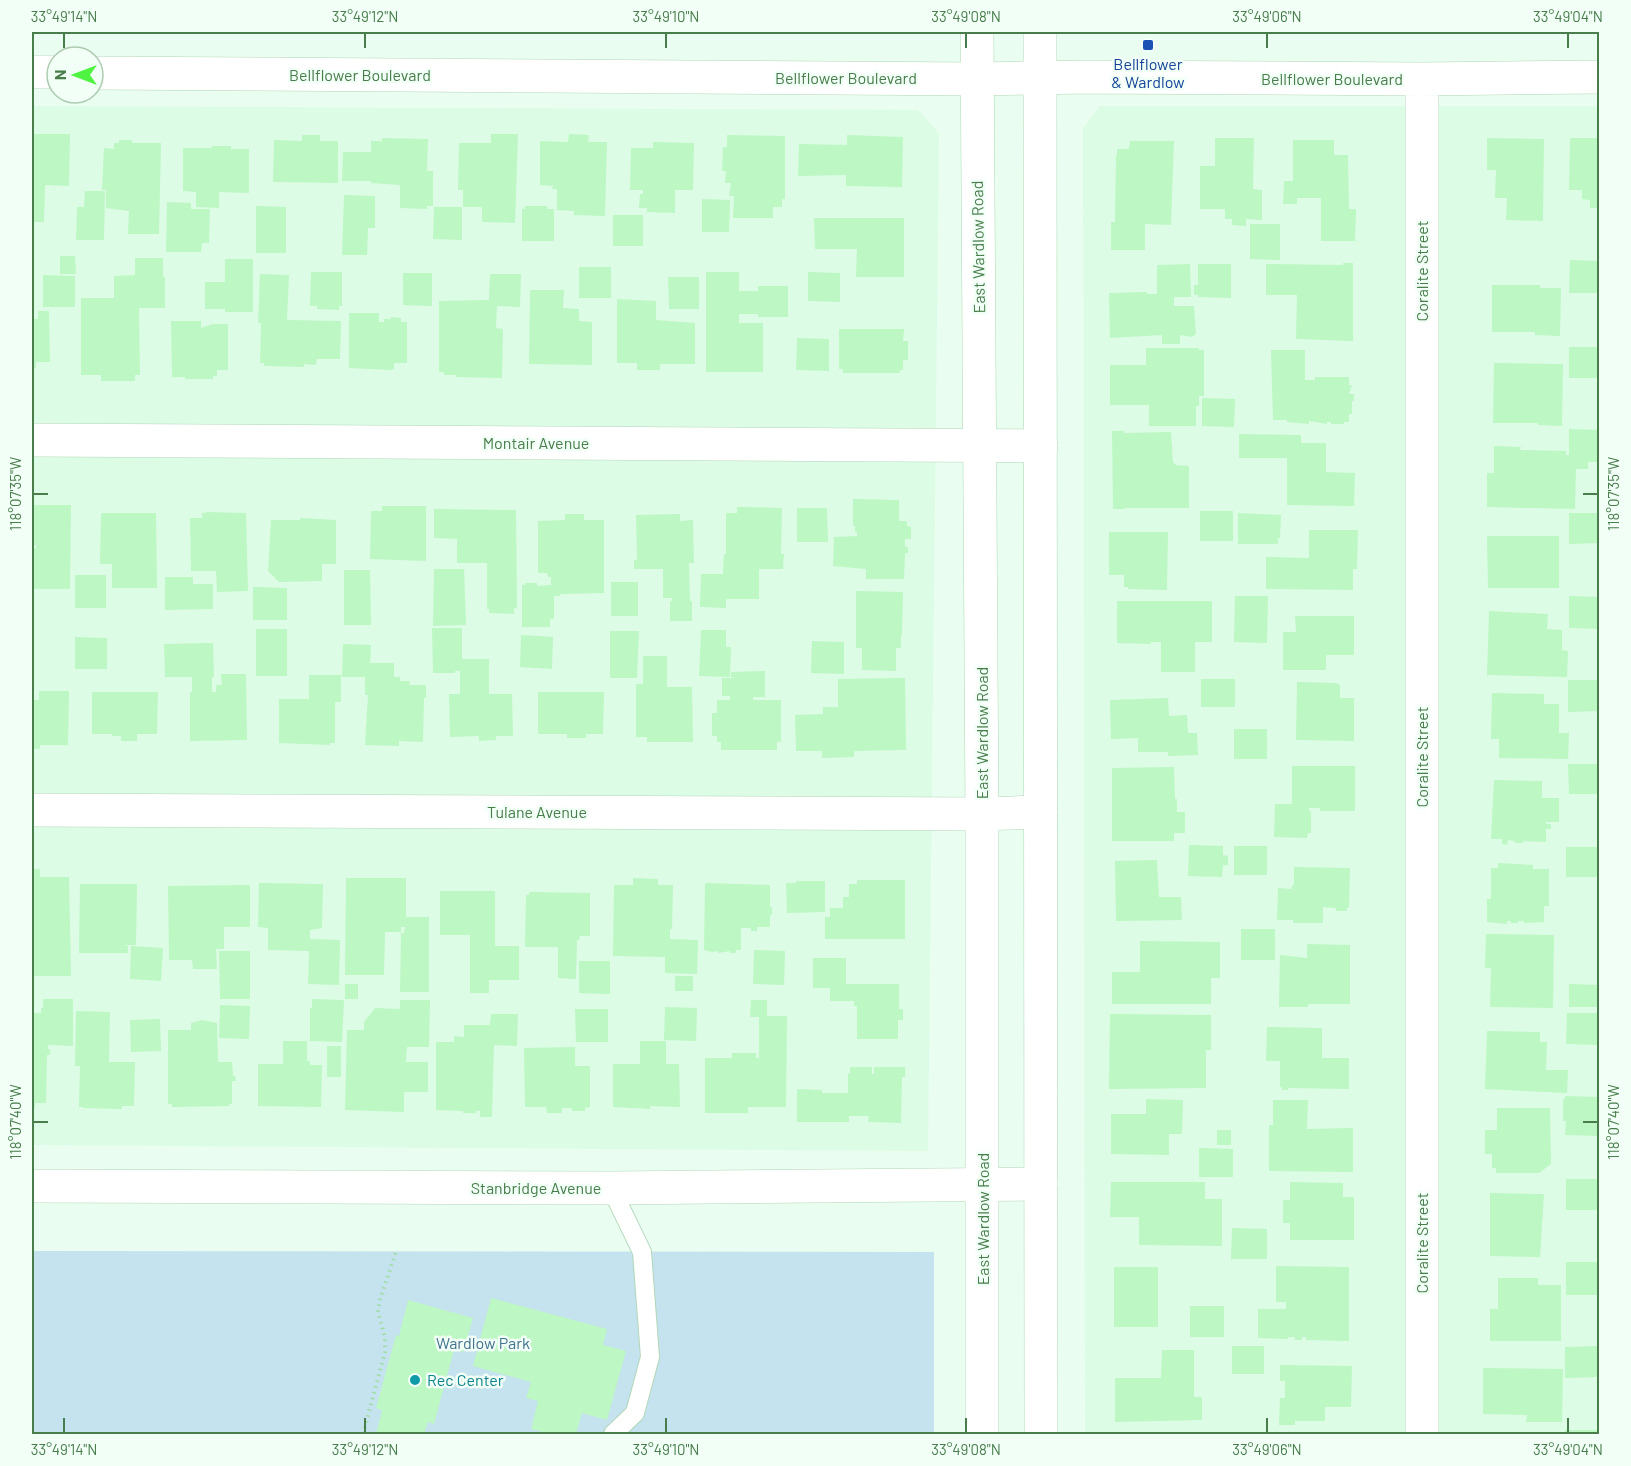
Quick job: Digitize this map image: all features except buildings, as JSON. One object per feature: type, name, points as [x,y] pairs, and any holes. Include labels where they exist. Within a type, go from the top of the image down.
[{"type":"street","name":"East Wardlow Road","points":[[977,32],[984,1184],[982,1434]]},
{"type":"street","points":[[1040,32],[1041,1434]]},
{"type":"street","name":"Bellflower Boulevard","points":[[105,73],[976,79],[1599,77]]},
{"type":"street","name":"Coralite Street","points":[[1422,79],[1422,1434]]},
{"type":"street","name":"Montair Avenue","points":[[32,440],[1041,446]]},
{"type":"street","name":"Tulane Avenue","points":[[32,810],[982,814],[1041,812]]},
{"type":"street","name":"Stanbridge Avenue","points":[[32,1186],[611,1188],[1041,1184]]},
{"type":"lane","points":[[611,1188],[642,1252],[650,1357],[635,1413],[613,1434]]},
{"type":"path","points":[[363,1434],[385,1352],[385,1337],[378,1312],[380,1299],[396,1252]]},
{"type":"shaded area","points":[[32,106],[918,110],[939,133],[928,1151],[32,1145]]},
{"type":"shaded area","points":[[1100,106],[1599,106],[1599,1434],[1085,1434],[1083,128]]},
{"type":"green space","name":"Wardlow Park","points":[[32,1251],[934,1252],[934,1434],[32,1434]]},
{"type":"place","name":"Bellflower & Wardlow","points":[[1148,45]]},
{"type":"place","name":"Rec Center","points":[[415,1380]]}]
